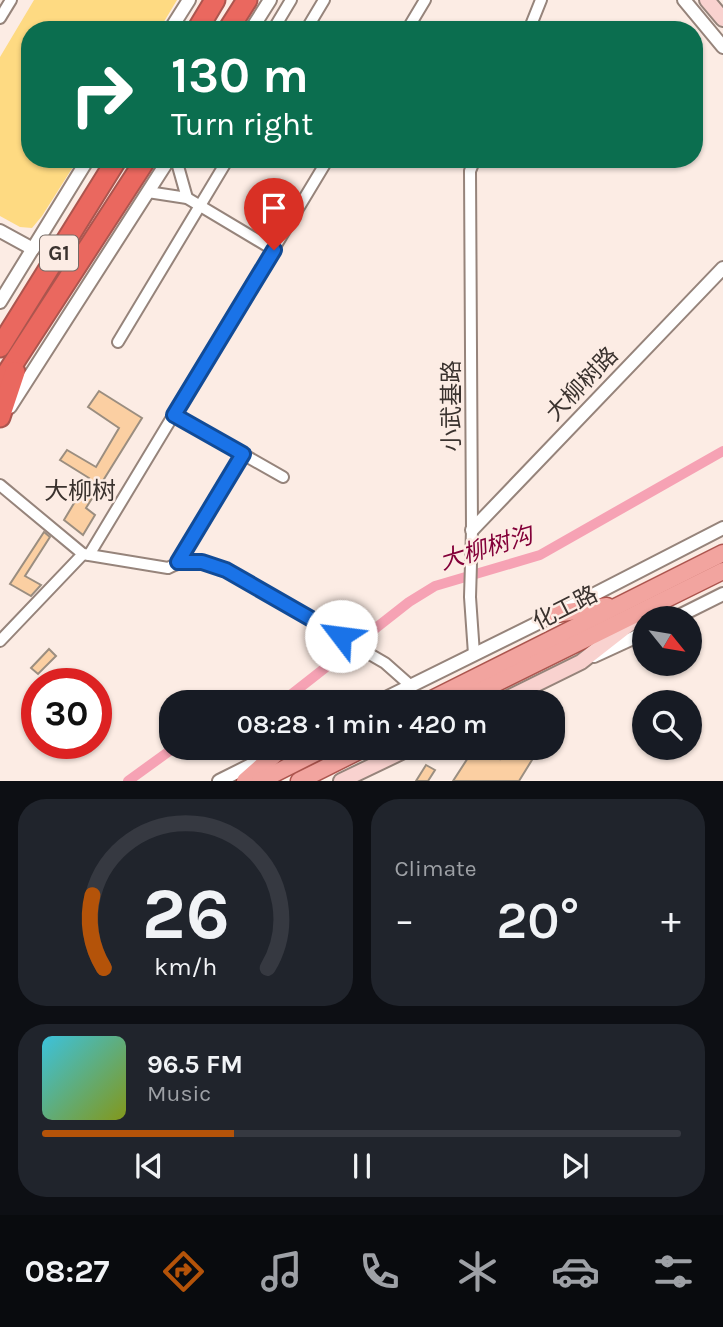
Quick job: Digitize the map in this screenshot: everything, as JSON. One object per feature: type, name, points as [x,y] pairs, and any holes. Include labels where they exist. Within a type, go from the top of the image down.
[{"type":"highway","points":[[202,21],[215,0]]},
{"type":"highway","points":[[234,21],[247,0]]},
{"type":"highway","points":[[80,219],[99,168]]},
{"type":"highway","name":"G1","points":[[0,347],[111,168]]},
{"type":"highway","name":"G1","points":[[0,384],[141,168]]},
{"type":"highway","points":[[0,417],[23,347]]},
{"type":"main road","name":"化工路","points":[[450,690],[723,553]]},
{"type":"main road","name":"化工路","points":[[482,690],[723,571]]},
{"type":"main road","points":[[524,690],[581,662],[658,602]]},
{"type":"main road","points":[[556,614],[623,604]]},
{"type":"main road","points":[[245,781],[270,760]]},
{"type":"main road","points":[[260,781],[301,760]]},
{"type":"main road","points":[[299,781],[341,760]]},
{"type":"main road","points":[[341,781],[385,760]]},
{"type":"street","points":[[0,18],[11,0]]},
{"type":"street","points":[[176,21],[189,0]]},
{"type":"street","points":[[257,21],[270,0]]},
{"type":"street","points":[[281,21],[291,0]]},
{"type":"street","points":[[311,21],[324,0]]},
{"type":"street","points":[[412,21],[425,0]]},
{"type":"street","points":[[533,21],[541,0]]},
{"type":"street","points":[[684,0],[701,21]]},
{"type":"street","points":[[703,23],[723,47]]},
{"type":"street","points":[[0,302],[83,168]]},
{"type":"street","points":[[0,422],[163,168]]},
{"type":"street","points":[[179,168],[187,198]]},
{"type":"street","points":[[117,342],[223,168]]},
{"type":"street","points":[[0,641],[86,554],[174,415],[323,168]]},
{"type":"street","name":"小武基路","points":[[471,168],[470,597],[474,654]]},
{"type":"street","points":[[148,192],[187,198],[274,250]]},
{"type":"street","points":[[0,230],[33,249]]},
{"type":"street","name":"大柳树路","points":[[472,530],[723,268]]},
{"type":"street","points":[[174,415],[284,477]]},
{"type":"street","points":[[0,485],[86,554],[168,568],[178,562],[243,454]]},
{"type":"street","points":[[403,690],[723,528]]},
{"type":"street","points":[[178,562],[202,562],[226,570],[374,656],[411,686]]},
{"type":"street","points":[[699,606],[723,594]]},
{"type":"street","points":[[581,662],[632,639]]},
{"type":"street","points":[[219,781],[261,760]]},
{"type":"shaded area","points":[[34,0],[177,0],[164,21],[21,21]]},
{"type":"shaded area","points":[[21,22],[21,168],[72,168],[32,228],[20,227],[0,216],[0,57]]},
{"type":"building","points":[[99,391],[142,418],[86,508],[95,515],[83,535],[64,520],[89,478],[60,460],[67,450],[96,467],[119,428],[88,407]]},
{"type":"building","points":[[44,532],[50,537],[25,576],[41,585],[31,596],[10,584]]},
{"type":"building","points":[[49,649],[56,656],[44,668],[31,668]]},
{"type":"building","points":[[467,760],[532,760],[519,781],[453,781]]},
{"type":"building","points":[[426,765],[435,770],[428,781],[416,781]]},
{"type":"waterway","name":"大柳树沟","points":[[297,690],[409,602],[435,586],[540,555],[723,451]]},
{"type":"waterway","name":"大柳树沟","points":[[128,781],[159,759]]},
{"type":"district","name":"大柳树","points":[[80,491]]},
{"type":"route","points":[[274,250],[174,415],[243,454],[178,562],[202,562],[226,570],[341,636]]}]
